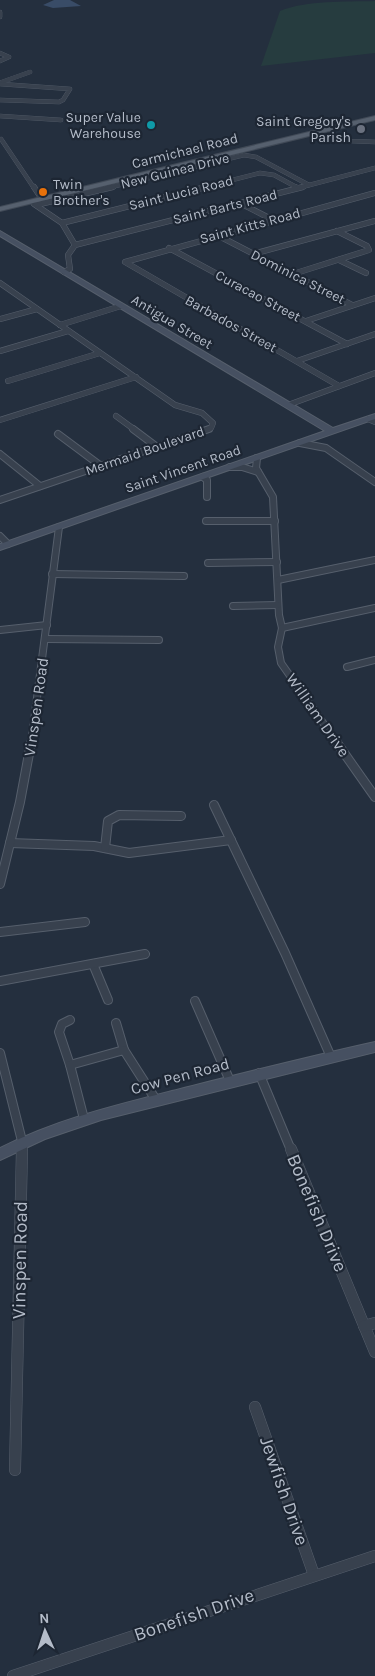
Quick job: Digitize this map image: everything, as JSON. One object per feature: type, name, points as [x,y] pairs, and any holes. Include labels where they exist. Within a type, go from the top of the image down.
[{"type":"main road","name":"Carmichael Road","points":[[0,209],[33,203],[42,198],[232,155],[372,120]]},
{"type":"street","points":[[0,12],[0,17]]},
{"type":"street","points":[[0,53],[9,57],[0,61]]},
{"type":"street","points":[[0,83],[30,72]]},
{"type":"street","points":[[0,83],[70,89],[63,100],[59,102],[0,100]]},
{"type":"street","points":[[0,116],[61,120]]},
{"type":"street","points":[[311,134],[351,141],[375,142]]},
{"type":"street","points":[[1,139],[42,198]]},
{"type":"street","name":"New Guinea Drive","points":[[33,203],[232,155],[255,156],[309,185]]},
{"type":"street","name":"Saint Barts Road","points":[[75,245],[375,168]]},
{"type":"street","name":"Saint Lucia Road","points":[[62,223],[260,173],[274,175],[298,188]]},
{"type":"street","name":"Saint Kitts Road","points":[[125,262],[169,248],[375,193]]},
{"type":"street","points":[[33,203],[62,223],[75,245],[68,255],[70,270],[64,272]]},
{"type":"street","points":[[240,203],[273,220]]},
{"type":"street","points":[[253,254],[375,221]]},
{"type":"street","points":[[293,274],[369,249],[337,231]]},
{"type":"street","name":"Antigua Street","points":[[0,234],[288,405],[328,433]]},
{"type":"street","name":"Dominica Street","points":[[217,235],[352,306]]},
{"type":"street","name":"Curacao Street","points":[[169,248],[347,344]]},
{"type":"street","points":[[339,260],[366,273]]},
{"type":"street","name":"Barbados Street","points":[[125,262],[128,266],[339,386]]},
{"type":"street","name":"Mermaid Boulevard","points":[[0,283],[179,407],[205,414],[213,421],[212,426],[206,431],[0,500]]},
{"type":"street","points":[[0,290],[8,288]]},
{"type":"street","points":[[306,321],[375,298]]},
{"type":"street","points":[[60,325],[122,306]]},
{"type":"street","points":[[0,319],[37,309]]},
{"type":"street","points":[[0,351],[68,331]]},
{"type":"street","points":[[298,361],[375,334]]},
{"type":"street","points":[[8,381],[100,353]]},
{"type":"street","points":[[288,405],[375,373]]},
{"type":"street","points":[[0,420],[136,377]]},
{"type":"street","points":[[116,416],[157,447]]},
{"type":"street","name":"Saint Vincent Road","points":[[4,546],[372,419]]},
{"type":"street","points":[[326,448],[323,441],[328,433]]},
{"type":"street","points":[[58,434],[101,466]]},
{"type":"street","points":[[300,443],[326,448],[375,482]]},
{"type":"street","points":[[0,454],[40,486]]},
{"type":"street","points":[[257,458],[255,464],[258,472]]},
{"type":"street","points":[[230,467],[246,468],[258,472]]},
{"type":"street","name":"William Drive","points":[[258,472],[271,491],[275,521],[278,605],[282,628],[278,647],[282,663],[375,797]]},
{"type":"street","points":[[202,477],[206,480],[207,496]]},
{"type":"street","points":[[206,521],[275,521]]},
{"type":"street","name":"Vinspen Road","points":[[0,881],[28,764],[46,639],[58,527]]},
{"type":"street","points":[[0,536],[4,546]]},
{"type":"street","points":[[278,580],[375,560]]},
{"type":"street","points":[[208,563],[277,562]]},
{"type":"street","points":[[52,574],[184,576]]},
{"type":"street","points":[[233,606],[278,605]]},
{"type":"street","points":[[282,628],[375,608]]},
{"type":"street","points":[[0,630],[47,625]]},
{"type":"street","points":[[46,639],[159,640]]},
{"type":"street","points":[[347,667],[375,660]]},
{"type":"street","points":[[214,804],[331,1057]]},
{"type":"street","points":[[105,848],[108,821],[119,816],[181,816]]},
{"type":"street","points":[[10,843],[105,848],[129,853],[231,840]]},
{"type":"street","points":[[0,932],[85,922]]},
{"type":"street","points":[[0,981],[145,954]]},
{"type":"street","points":[[93,964],[108,1000]]},
{"type":"street","points":[[195,1001],[230,1081]]},
{"type":"street","points":[[70,1020],[62,1024],[59,1032],[84,1119]]},
{"type":"street","points":[[116,1023],[124,1050],[156,1100]]},
{"type":"street","name":"Cow Pen Road","points":[[0,1154],[22,1141],[46,1131],[84,1119],[259,1073],[375,1048]]},
{"type":"street","points":[[70,1065],[124,1050]]},
{"type":"street","name":"Vinspen Road","points":[[0,1053],[22,1141],[16,1470]]},
{"type":"street","name":"Bonefish Drive","points":[[259,1073],[375,1352]]},
{"type":"street","points":[[364,1326],[375,1323]]},
{"type":"street","name":"Jewfish Drive","points":[[255,1407],[314,1575]]},
{"type":"street","name":"Bonefish Drive","points":[[13,1676],[375,1556]]},
{"type":"green space","points":[[375,1],[375,53],[261,66],[280,11],[314,3]]},
{"type":"water","points":[[54,0],[70,0],[81,6],[53,8],[43,5]]},
{"type":"place","name":"Super Value Warehouse","points":[[151,125]]},
{"type":"place","name":"Saint Gregory's Parish","points":[[361,129]]},
{"type":"place","name":"Twin Brother's","points":[[43,192]]}]
